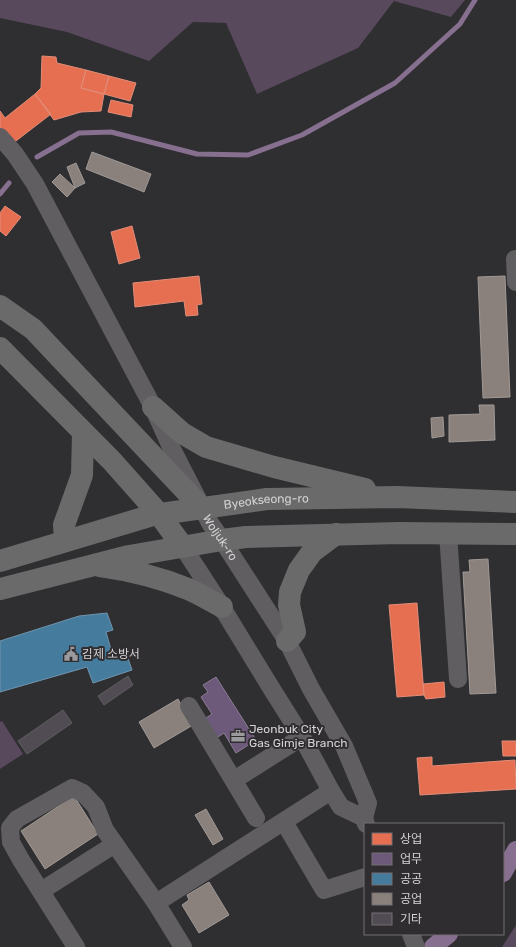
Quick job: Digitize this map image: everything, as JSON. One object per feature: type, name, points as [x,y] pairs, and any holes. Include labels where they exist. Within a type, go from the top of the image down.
[{"type":"main road","name":"Woljuk-ro","points":[[0,306],[33,330],[202,508]]},
{"type":"main road","name":"Woljuk-ro","points":[[0,348],[112,461],[159,514],[183,547]]},
{"type":"main road","points":[[153,406],[182,433],[206,447],[274,467],[397,497]]},
{"type":"main road","points":[[65,541],[64,525],[82,475],[83,432]]},
{"type":"main road","name":"Byeokseong-ro","points":[[0,561],[159,514],[267,499],[397,497],[516,502]]},
{"type":"main road","points":[[0,589],[129,556],[246,537],[399,533],[516,534]]},
{"type":"main road","points":[[287,641],[295,632],[289,605],[290,592],[299,570],[312,552],[336,534]]},
{"type":"main road","points":[[93,565],[149,576],[188,590],[222,607]]},
{"type":"street","points":[[0,137],[15,154],[35,184],[153,406],[171,448],[202,508]]},
{"type":"street","points":[[515,259],[516,282]]},
{"type":"street","name":"Woljuk-ro","points":[[183,547],[222,607],[302,737],[341,807],[365,821],[368,803],[344,746],[311,689],[287,641],[210,523],[202,508]]},
{"type":"street","points":[[448,533],[458,679]]},
{"type":"street","points":[[189,706],[256,818]]},
{"type":"street","points":[[234,780],[302,737]]},
{"type":"street","points":[[76,947],[11,842],[10,828],[17,819],[72,788],[83,792],[96,807],[105,830],[156,903],[183,947]]},
{"type":"street","points":[[156,903],[331,791]]},
{"type":"street","points":[[284,822],[324,890],[364,877]]},
{"type":"street","points":[[41,891],[115,844]]},
{"type":"street","points":[[411,935],[416,947]]},
{"type":"shaded area","points":[[0,0],[465,0],[451,17],[394,1],[358,48],[257,94],[226,23],[193,22],[149,61],[67,32],[0,18]]},
{"type":"shaded area","points":[[2,721],[23,754],[0,769],[0,722]]},
{"type":"shaded area","points":[[516,925],[516,947],[502,947]]},
{"type":"building: 상업","points":[[42,56],[56,57],[57,63],[86,70],[81,88],[104,94],[101,111],[81,112],[54,120],[35,94],[41,88]]},
{"type":"building: 상업","points":[[86,70],[109,76],[104,94],[81,88]]},
{"type":"building: 상업","points":[[109,76],[136,83],[130,101],[104,94]]},
{"type":"building: 상업","points":[[35,94],[51,114],[12,144],[0,128],[0,111],[5,118]]},
{"type":"building: 상업","points":[[111,100],[133,105],[131,117],[108,112]]},
{"type":"building: 상업","points":[[5,206],[21,217],[6,236],[0,231],[0,213]]},
{"type":"building: 상업","points":[[132,226],[140,258],[119,264],[111,232]]},
{"type":"building: 상업","points":[[199,276],[202,304],[197,305],[198,315],[186,316],[184,301],[135,307],[133,283]]},
{"type":"building: 상업","points":[[417,603],[424,695],[397,697],[389,605]]},
{"type":"building: 상업","points":[[444,682],[445,697],[426,699],[423,684]]},
{"type":"building: 상업","points":[[502,741],[516,741],[516,756],[503,756]]},
{"type":"building: 상업","points":[[432,757],[432,766],[515,760],[516,789],[420,795],[417,758]]},
{"type":"building: 업무","points":[[216,677],[256,740],[236,753],[224,733],[215,739],[203,720],[212,714],[201,697],[208,692],[203,685]]},
{"type":"building: 공공","points":[[107,613],[113,630],[106,632],[112,653],[125,650],[132,670],[93,683],[87,667],[0,692],[0,641],[79,616]]},
{"type":"building: 공업","points":[[92,152],[151,174],[144,192],[86,169]]},
{"type":"building: 공업","points":[[76,163],[85,183],[75,188],[67,167]]},
{"type":"building: 공업","points":[[60,174],[75,188],[67,197],[52,182]]},
{"type":"building: 공업","points":[[505,276],[510,397],[483,398],[478,277]]},
{"type":"building: 공업","points":[[479,405],[494,405],[495,440],[449,442],[449,415],[480,414]]},
{"type":"building: 공업","points":[[443,417],[444,436],[432,438],[431,418]]},
{"type":"building: 공업","points":[[488,559],[496,693],[470,694],[463,572],[470,572],[469,560]]},
{"type":"building: 공업","points":[[178,699],[193,725],[154,748],[139,722]]},
{"type":"building: 공업","points":[[74,796],[98,834],[45,869],[21,831]]},
{"type":"building: 공업","points":[[206,809],[223,839],[213,845],[195,815]]},
{"type":"building: 공업","points":[[209,882],[229,915],[199,933],[182,905],[189,900],[187,895]]},
{"type":"building: 기타","points":[[128,676],[133,685],[104,705],[98,696]]},
{"type":"building: 기타","points":[[63,710],[72,723],[27,754],[18,741]]},
{"type":"waterway","points":[[37,157],[79,133],[111,132],[197,154],[248,155],[302,135],[395,83],[460,24],[475,0]]},
{"type":"waterway","points":[[0,194],[9,183]]},
{"type":"waterway","points":[[504,871],[516,850]]},
{"type":"waterway","points":[[433,947],[448,935]]},
{"type":"place","name":"김제 소방서","points":[[71,654]]},
{"type":"place","name":"Jeonbuk City Gas Gimje Branch","points":[[238,736]]}]
